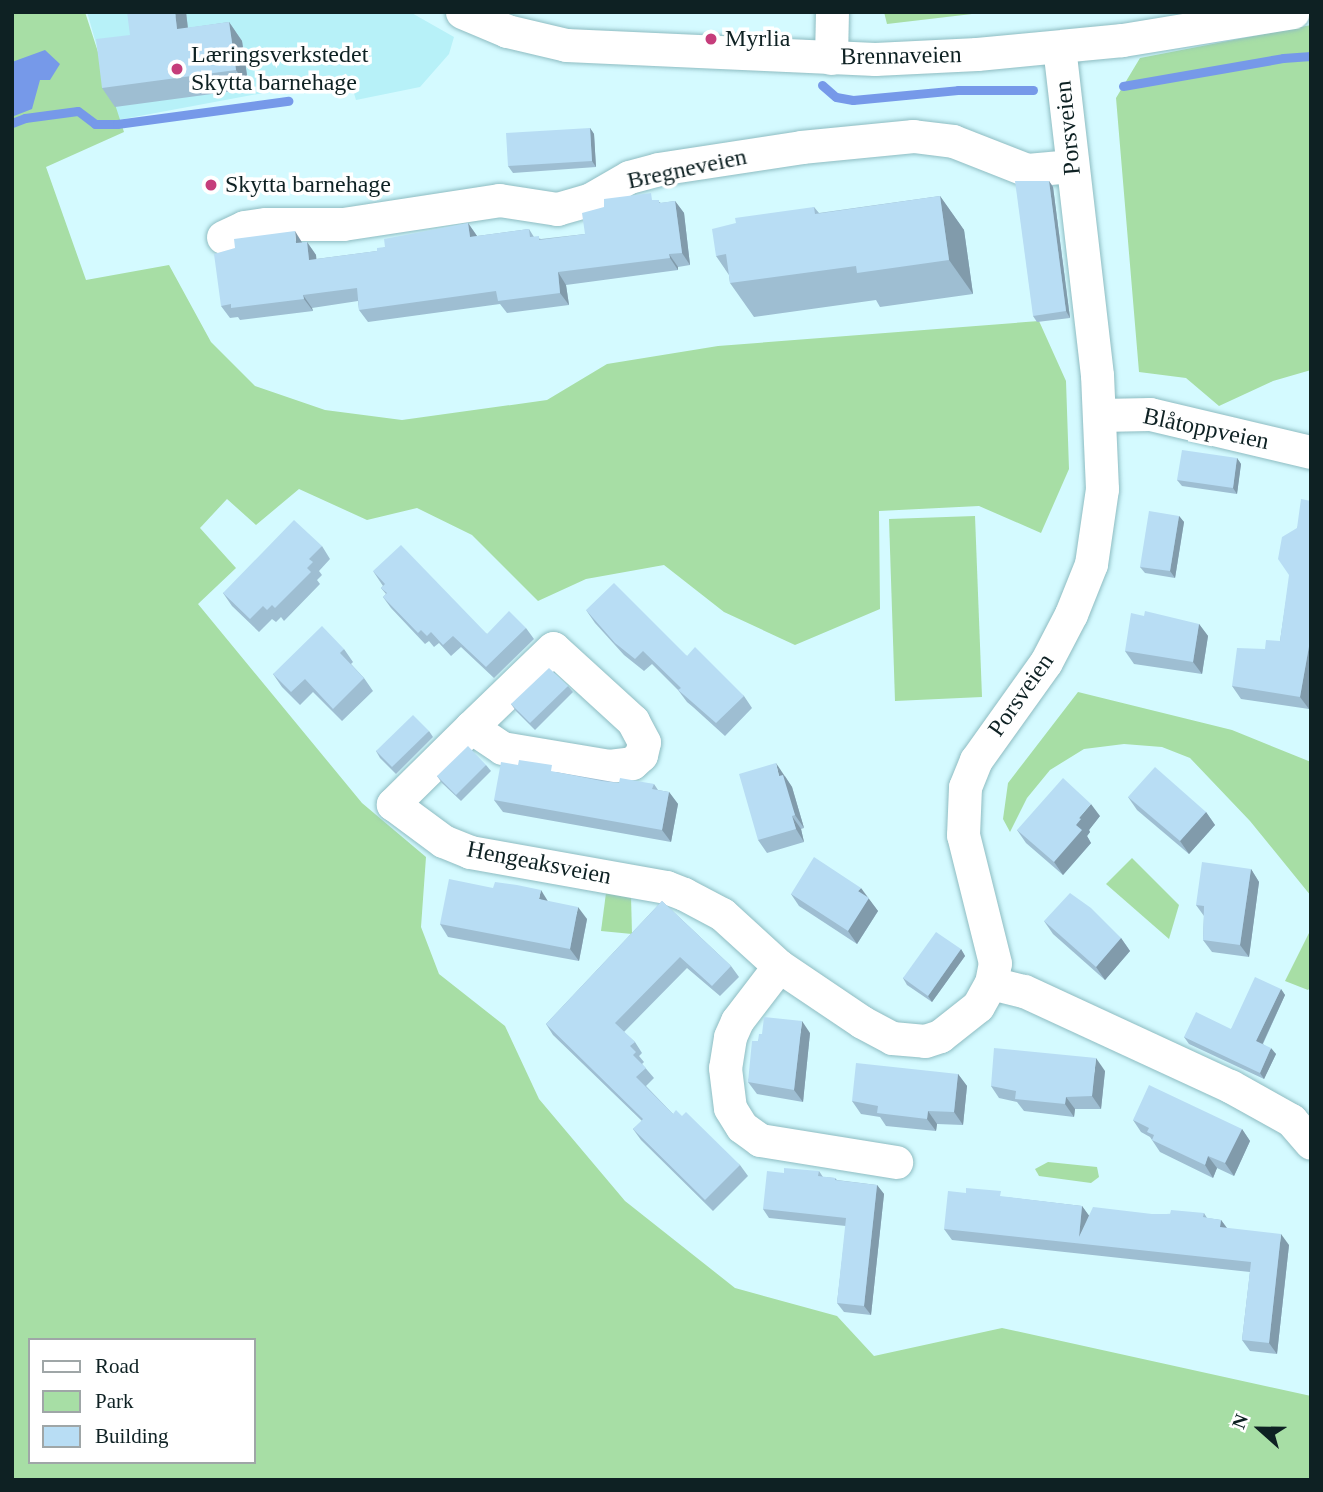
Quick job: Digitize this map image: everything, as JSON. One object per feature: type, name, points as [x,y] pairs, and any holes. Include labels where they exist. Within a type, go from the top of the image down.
[{"type":"street","name":"Brennaveien","points":[[461,12],[507,31],[590,48],[831,58],[926,58],[1059,47],[1195,30],[1293,12]]},
{"type":"street","points":[[831,58],[832,12]]},
{"type":"street","name":"Porsveien","points":[[991,983],[995,962],[993,949],[962,835],[965,787],[976,760],[1046,662],[1081,591],[1091,564],[1099,516],[1102,460],[1100,415],[1059,47]]},
{"type":"street","name":"Bregneveien","points":[[223,237],[244,227],[265,224],[354,223],[499,200],[557,209],[589,200],[629,177],[658,169],[801,147],[913,136],[953,141],[1027,170],[1072,166]]},
{"type":"street","name":"Blåtoppveien","points":[[1100,415],[1150,414],[1311,453]]},
{"type":"street","name":"Hengeaksveien","points":[[471,727],[502,748],[609,766],[632,764],[641,755],[644,741],[634,721],[553,648],[471,727],[393,804],[421,828],[470,852],[666,887],[722,914],[779,966],[862,1022],[892,1038],[925,1041],[953,1028],[978,1006],[991,983]]},
{"type":"street","points":[[779,966],[737,1021],[730,1037],[724,1068],[730,1108],[742,1127],[760,1140],[896,1162]]},
{"type":"street","points":[[991,983],[1024,991],[1230,1086],[1291,1119],[1311,1143]]},
{"type":"shaded area","points":[[87,12],[410,12],[454,37],[449,54],[420,87],[356,100],[349,77],[118,120]]},
{"type":"green space","points":[[12,12],[85,12],[124,132],[46,167],[86,280],[169,265],[211,342],[255,386],[325,410],[402,420],[547,400],[607,364],[718,346],[1039,321],[1066,381],[1069,469],[1041,533],[979,506],[879,511],[880,609],[795,645],[724,612],[664,565],[586,579],[538,601],[472,535],[417,508],[367,520],[299,489],[256,525],[227,499],[200,528],[236,568],[198,604],[362,803],[426,857],[421,927],[439,974],[505,1026],[539,1099],[625,1201],[735,1288],[837,1316],[874,1356],[1002,1328],[1311,1396],[1311,1480],[12,1480]]},
{"type":"green space","points":[[884,12],[989,12],[887,24]]},
{"type":"green space","points":[[1311,25],[1311,370],[1273,381],[1219,406],[1186,378],[1139,372],[1116,98],[1140,58]]},
{"type":"green space","points":[[975,516],[982,697],[895,701],[889,519]]},
{"type":"green space","points":[[1078,692],[1232,730],[1311,762],[1311,896],[1250,821],[1190,758],[1162,747],[1124,744],[1084,749],[1050,770],[1027,798],[1010,832],[1003,819],[1008,783]]},
{"type":"green space","points":[[1132,858],[1179,905],[1169,939],[1106,884]]},
{"type":"green space","points":[[606,893],[631,896],[632,934],[601,931]]},
{"type":"green space","points":[[1311,929],[1311,987],[1308,990],[1285,981]]},
{"type":"green space","points":[[1048,1162],[1097,1167],[1099,1177],[1091,1183],[1039,1176],[1035,1169]]},
{"type":"water","points":[[45,50],[60,64],[50,80],[40,80],[32,109],[14,116],[12,62]]},
{"type":"building","points":[[127,12],[175,12],[177,29],[229,22],[236,70],[102,88],[96,39],[130,35]]},
{"type":"building","points":[[590,128],[592,161],[508,166],[506,133]]},
{"type":"building","points":[[1015,181],[1049,181],[1066,311],[1033,316]]},
{"type":"building","points":[[651,193],[652,200],[659,200],[659,203],[675,201],[682,253],[669,254],[670,258],[558,272],[560,293],[498,301],[496,291],[359,310],[357,288],[303,295],[304,299],[231,308],[231,304],[221,306],[214,254],[235,248],[234,239],[295,231],[296,243],[307,242],[309,260],[377,251],[377,248],[385,247],[384,239],[468,223],[470,237],[529,229],[530,237],[539,236],[539,240],[585,234],[582,213],[604,207],[604,199]]},
{"type":"building","points":[[940,196],[949,260],[857,273],[856,266],[730,283],[726,254],[716,256],[712,229],[736,223],[735,218],[814,207],[815,214]]},
{"type":"building","points":[[1182,450],[1237,458],[1233,488],[1177,480]]},
{"type":"building","points":[[1301,499],[1311,501],[1311,635],[1300,697],[1232,686],[1237,648],[1265,649],[1266,640],[1280,641],[1289,575],[1278,559],[1282,537],[1297,528]]},
{"type":"building","points":[[1149,511],[1179,516],[1170,571],[1140,567]]},
{"type":"building","points":[[294,520],[322,546],[309,559],[313,562],[307,568],[311,572],[275,608],[272,605],[267,610],[263,606],[250,619],[223,593]]},
{"type":"building","points":[[401,545],[487,634],[509,611],[526,628],[486,667],[453,636],[443,645],[431,632],[427,636],[421,630],[418,633],[383,597],[387,593],[381,588],[385,584],[373,571]]},
{"type":"building","points":[[614,583],[687,656],[695,647],[744,696],[716,723],[678,690],[681,688],[643,651],[635,659],[615,643],[586,610]]},
{"type":"building","points":[[1145,611],[1199,624],[1193,662],[1125,651],[1131,613],[1144,616]]},
{"type":"building","points":[[322,626],[344,649],[340,653],[364,678],[333,709],[305,679],[291,692],[273,674]]},
{"type":"building","points":[[549,668],[568,686],[530,723],[511,704]]},
{"type":"building","points":[[413,715],[429,731],[392,767],[376,751]]},
{"type":"building","points":[[468,746],[486,765],[456,795],[437,776]]},
{"type":"building","points":[[519,760],[552,765],[551,771],[602,781],[619,783],[620,778],[654,784],[652,789],[669,792],[662,830],[494,800],[501,762],[518,765]]},
{"type":"building","points":[[776,763],[779,776],[783,775],[795,815],[792,816],[796,829],[758,840],[739,774]]},
{"type":"building","points":[[1155,767],[1206,812],[1180,841],[1128,797]]},
{"type":"building","points":[[1063,778],[1091,804],[1076,825],[1082,830],[1054,862],[1017,830]]},
{"type":"building","points":[[814,857],[861,888],[858,891],[869,898],[848,931],[791,894]]},
{"type":"building","points":[[1202,862],[1251,869],[1240,945],[1203,940],[1204,906],[1196,905]]},
{"type":"building","points":[[449,879],[493,888],[495,882],[541,890],[539,899],[578,907],[570,949],[440,924]]},
{"type":"building","points":[[1070,893],[1091,908],[1121,938],[1096,967],[1044,921]]},
{"type":"building","points":[[662,901],[731,966],[712,986],[680,957],[615,1023],[635,1042],[630,1046],[636,1052],[633,1055],[646,1068],[636,1077],[673,1114],[676,1110],[682,1116],[686,1112],[740,1165],[705,1200],[633,1129],[643,1119],[546,1024]]},
{"type":"building","points":[[936,932],[961,949],[928,996],[903,978]]},
{"type":"building","points":[[1255,977],[1281,989],[1256,1041],[1271,1048],[1260,1073],[1184,1037],[1196,1012],[1231,1029]]},
{"type":"building","points":[[764,1017],[802,1021],[794,1090],[748,1082],[752,1041],[758,1041],[759,1034],[762,1034]]},
{"type":"building","points":[[994,1048],[1096,1058],[1092,1096],[1066,1097],[1065,1104],[1015,1099],[1016,1091],[991,1086]]},
{"type":"building","points":[[856,1063],[958,1074],[954,1112],[928,1111],[927,1119],[877,1113],[878,1106],[852,1101]]},
{"type":"building","points":[[1149,1085],[1242,1129],[1225,1163],[1208,1156],[1205,1165],[1152,1140],[1154,1135],[1147,1132],[1149,1128],[1133,1120]]},
{"type":"building","points":[[784,1168],[819,1171],[818,1176],[877,1185],[864,1306],[837,1303],[846,1218],[763,1209],[767,1171],[784,1173]]},
{"type":"building","points":[[966,1188],[1001,1191],[1000,1196],[1082,1206],[1079,1237],[1093,1207],[1152,1214],[1170,1214],[1171,1210],[1204,1213],[1203,1217],[1221,1220],[1220,1227],[1281,1234],[1269,1343],[1242,1340],[1251,1262],[944,1229],[948,1191],[966,1193]]},
{"type":"waterway","points":[[1123,86],[1283,58],[1311,56]]},
{"type":"waterway","points":[[822,85],[836,97],[853,100],[958,90],[1033,90]]},
{"type":"waterway","points":[[12,123],[25,118],[78,111],[95,124],[117,124],[288,101]]},
{"type":"place","name":"Myrlia","points":[[711,39]]},
{"type":"place","name":"Læringsverkstedet Skytta barnehage","points":[[177,69]]},
{"type":"place","name":"Skytta barnehage","points":[[211,185]]}]
